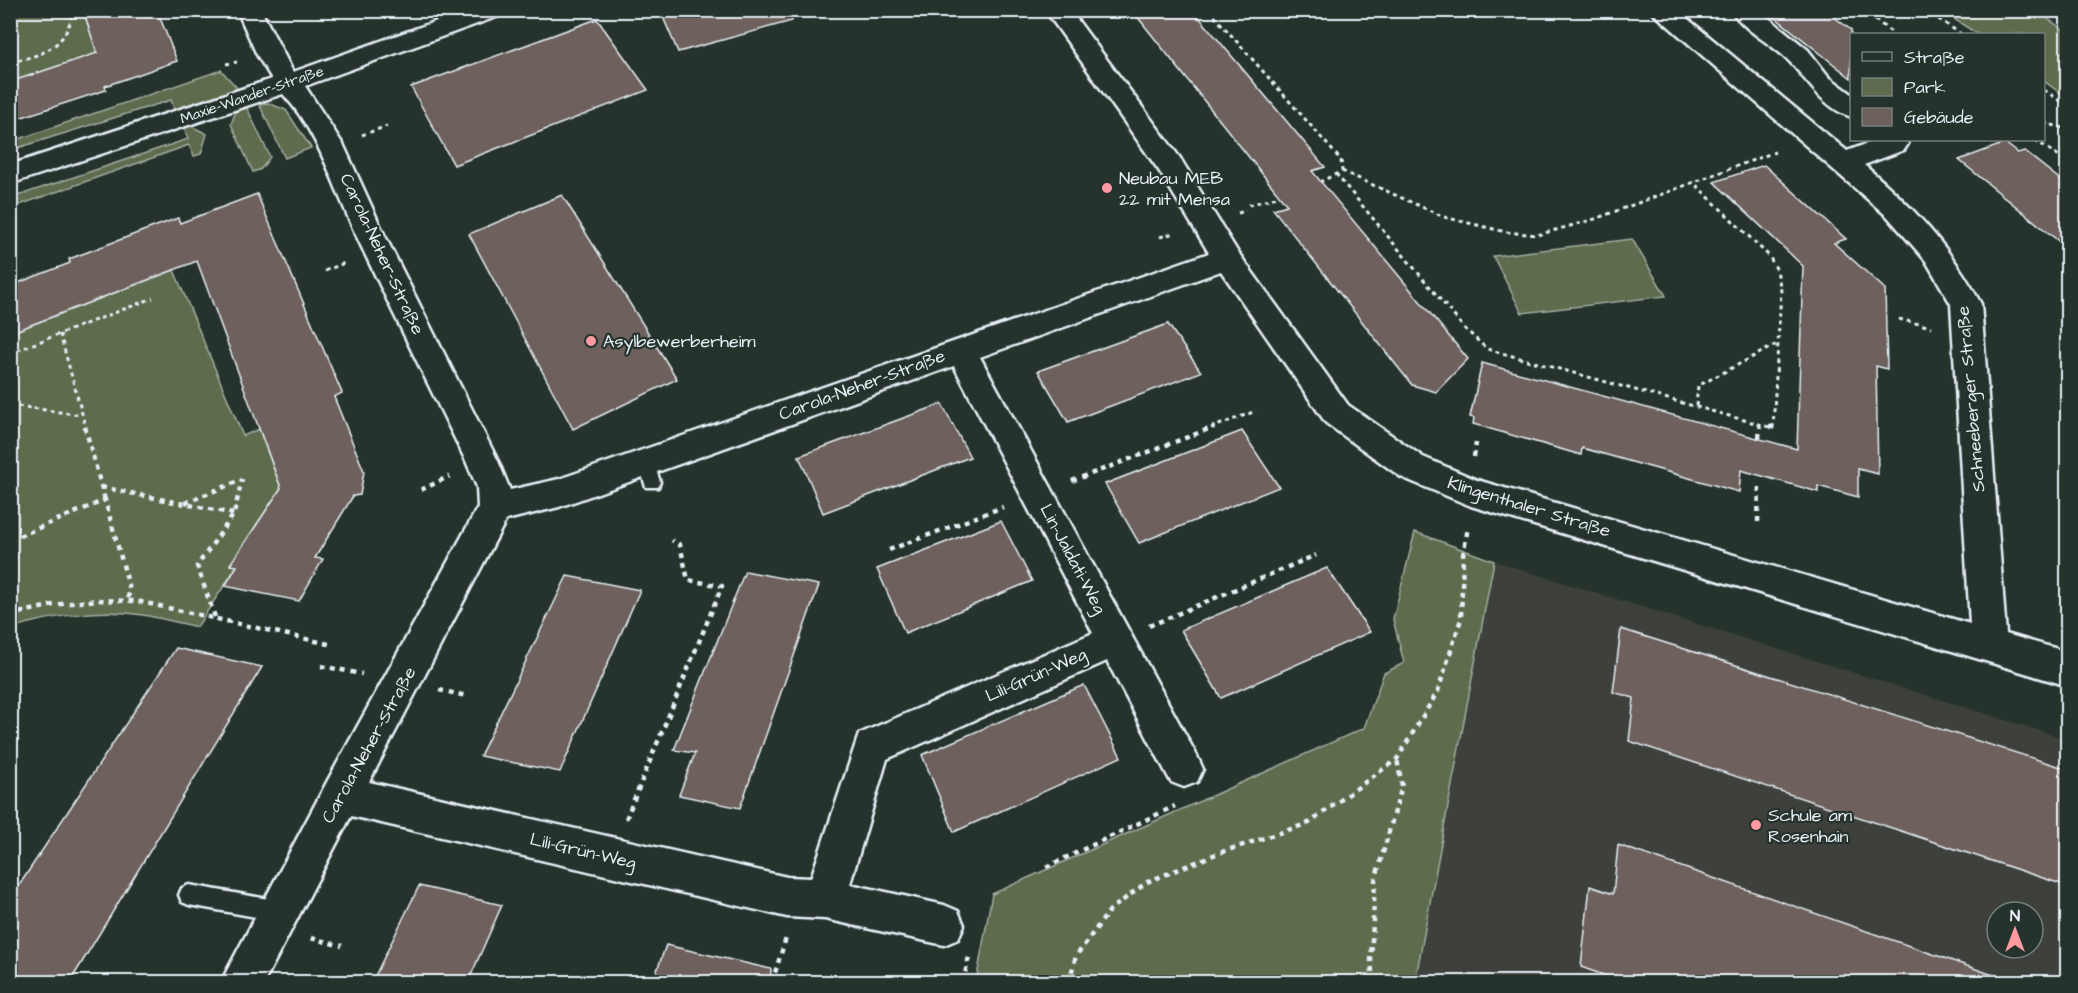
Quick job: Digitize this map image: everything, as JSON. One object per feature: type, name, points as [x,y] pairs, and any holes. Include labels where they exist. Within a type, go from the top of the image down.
[{"type":"street","name":"Carola-Neher-Straße","points":[[242,982],[495,508],[493,487],[482,461],[374,242],[331,146],[303,100],[288,84],[270,55],[249,10]]},
{"type":"street","name":"Maxie-Wander-Straße","points":[[10,175],[288,84],[492,10]]},
{"type":"street","name":"Klingenthaler Straße","points":[[1057,10],[1170,165],[1227,258],[1337,414],[1412,467],[1472,492],[2067,669]]},
{"type":"street","name":"Schneeberger Straße","points":[[1662,10],[1843,163],[1924,237],[1952,274],[1966,304],[1989,646]]},
{"type":"street","points":[[1743,10],[1799,56],[1820,83],[1850,107]]},
{"type":"street","points":[[1843,163],[1895,144],[1891,141]]},
{"type":"street","name":"Carola-Neher-Straße","points":[[495,508],[649,472],[961,350],[1227,258]]},
{"type":"street","name":"Lin-Jaldati-Weg","points":[[961,350],[1184,769]]},
{"type":"street","name":"Lili-Grün-Weg","points":[[825,899],[872,747],[1115,640]]},
{"type":"street","name":"Lili-Grün-Weg","points":[[341,795],[787,897],[825,899],[944,925]]},
{"type":"lane","points":[[189,895],[279,911]]},
{"type":"path","points":[[10,62],[38,57],[60,42],[72,26],[72,13],[67,10]]},
{"type":"path","points":[[1209,10],[1341,160],[1342,171]]},
{"type":"path","points":[[1862,10],[1893,33]]},
{"type":"path","points":[[1925,10],[1960,33]]},
{"type":"path","points":[[2054,10],[2067,20]]},
{"type":"path","points":[[2045,91],[2067,106]]},
{"type":"path","points":[[2045,124],[2067,129]]},
{"type":"path","points":[[2036,141],[2067,162]]},
{"type":"path","points":[[1342,171],[1444,217],[1506,232],[1537,235],[1592,220],[1775,152]]},
{"type":"path","points":[[1320,182],[1342,171]]},
{"type":"path","points":[[1336,174],[1464,328],[1487,349],[1773,428],[1781,291],[1777,270],[1764,249],[1694,182]]},
{"type":"path","points":[[1249,205],[1280,196]]},
{"type":"path","points":[[10,353],[153,298]]},
{"type":"path","points":[[60,334],[130,590],[127,600]]},
{"type":"path","points":[[1695,406],[1698,386],[1779,343]]},
{"type":"path","points":[[10,405],[81,415]]},
{"type":"path","points":[[889,550],[1256,411]]},
{"type":"path","points":[[1759,438],[1760,424]]},
{"type":"path","points":[[183,504],[242,479],[234,514],[197,566],[215,618]]},
{"type":"path","points":[[1758,522],[1759,483]]},
{"type":"path","points":[[101,487],[234,514]]},
{"type":"path","points":[[10,540],[105,500]]},
{"type":"path","points":[[610,857],[722,586],[688,580],[680,545],[672,540]]},
{"type":"path","points":[[1069,982],[1076,956],[1110,910],[1147,882],[1216,854],[1309,823],[1397,759],[1438,691],[1461,620],[1463,555],[1467,542]]},
{"type":"path","points":[[1115,640],[1316,555]]},
{"type":"path","points":[[10,615],[53,605],[127,600],[333,645]]},
{"type":"path","points":[[1373,982],[1371,961],[1375,881],[1402,786],[1397,759]]},
{"type":"path","points":[[1046,867],[1178,805],[1184,769]]},
{"type":"shaded area","name":"Schule am Rosenhain","points":[[1494,561],[2067,739],[2067,982],[1415,982]]},
{"type":"green space","points":[[10,11],[83,11],[107,57],[76,60],[11,82]]},
{"type":"green space","points":[[1942,11],[2036,11],[2067,32],[2067,98],[2045,82],[2045,33],[1975,33]]},
{"type":"green space","points":[[221,70],[238,89],[175,112],[171,100],[11,150],[10,142]]},
{"type":"green space","points":[[268,103],[286,110],[311,148],[285,158],[259,104]]},
{"type":"green space","points":[[247,108],[270,157],[261,169],[253,172],[231,124],[236,111]]},
{"type":"green space","points":[[191,126],[207,134],[201,154],[194,156],[189,145],[11,208],[11,198],[188,139],[184,127]]},
{"type":"green space","points":[[1632,239],[1666,296],[1522,313],[1493,256]]},
{"type":"green space","points":[[174,270],[243,436],[259,429],[281,488],[230,564],[237,566],[197,627],[143,615],[110,612],[59,617],[11,628],[11,333]]},
{"type":"green space","points":[[1415,532],[1494,561],[1415,982],[976,982],[992,894],[1364,728],[1384,673],[1404,663],[1393,619]]},
{"type":"building","points":[[83,10],[157,10],[177,61],[105,86],[106,90],[10,121],[10,82],[97,53]]},
{"type":"building","points":[[660,10],[791,10],[792,21],[678,52]]},
{"type":"building","points":[[1132,10],[1193,10],[1325,167],[1312,171],[1468,359],[1436,392],[1412,385],[1273,209],[1287,205]]},
{"type":"building","points":[[1766,10],[1825,10],[1851,30],[1850,77]]},
{"type":"building","points":[[597,19],[648,90],[454,165],[411,87]]},
{"type":"building","points":[[2005,143],[2018,153],[2024,151],[2067,185],[2067,248],[1959,160]]},
{"type":"building","points":[[1764,165],[1846,239],[1834,243],[1885,289],[1887,369],[1876,366],[1878,474],[1858,469],[1858,497],[1818,486],[1818,492],[1741,470],[1739,492],[1582,448],[1581,455],[1473,424],[1474,418],[1470,417],[1482,363],[1797,449],[1803,266],[1714,182]]},
{"type":"building","points":[[257,194],[342,393],[334,397],[364,471],[360,495],[353,496],[315,558],[323,559],[299,601],[225,586],[237,566],[230,565],[281,488],[197,261],[10,333],[10,286],[70,263],[69,259],[143,231],[178,218],[180,223]]},
{"type":"building","name":"Asylbewerberheim","points":[[562,195],[677,379],[573,429],[469,234]]},
{"type":"building","points":[[1168,324],[1201,372],[1068,422],[1038,371]]},
{"type":"building","points":[[942,404],[970,457],[823,513],[799,456]]},
{"type":"building","points":[[1242,431],[1279,487],[1139,543],[1105,484]]},
{"type":"building","points":[[1001,521],[1032,581],[905,633],[877,569]]},
{"type":"building","points":[[1327,568],[1370,632],[1221,698],[1181,630]]},
{"type":"building","points":[[745,571],[819,585],[740,808],[679,795],[695,753],[674,750]]},
{"type":"building","points":[[567,576],[640,590],[560,772],[480,756]]},
{"type":"building","points":[[1621,629],[2067,769],[2067,886],[1629,741],[1634,698],[1613,692]]},
{"type":"building","points":[[176,648],[262,667],[70,982],[10,982],[10,899]]},
{"type":"building","points":[[1084,685],[1121,757],[954,832],[922,755]]},
{"type":"building","points":[[1618,845],[1999,977],[1998,982],[1623,982],[1581,967],[1590,886],[1613,894]]},
{"type":"building","points":[[419,886],[502,905],[468,982],[372,982]]},
{"type":"building","points":[[666,945],[771,969],[770,982],[653,982]]},
{"type":"place","name":"Neubau MEB 22 mit Mensa","points":[[1107,188]]},
{"type":"place","name":"Asylbewerberheim","points":[[591,341]]},
{"type":"place","name":"Schule am Rosenhain","points":[[1756,825]]}]
